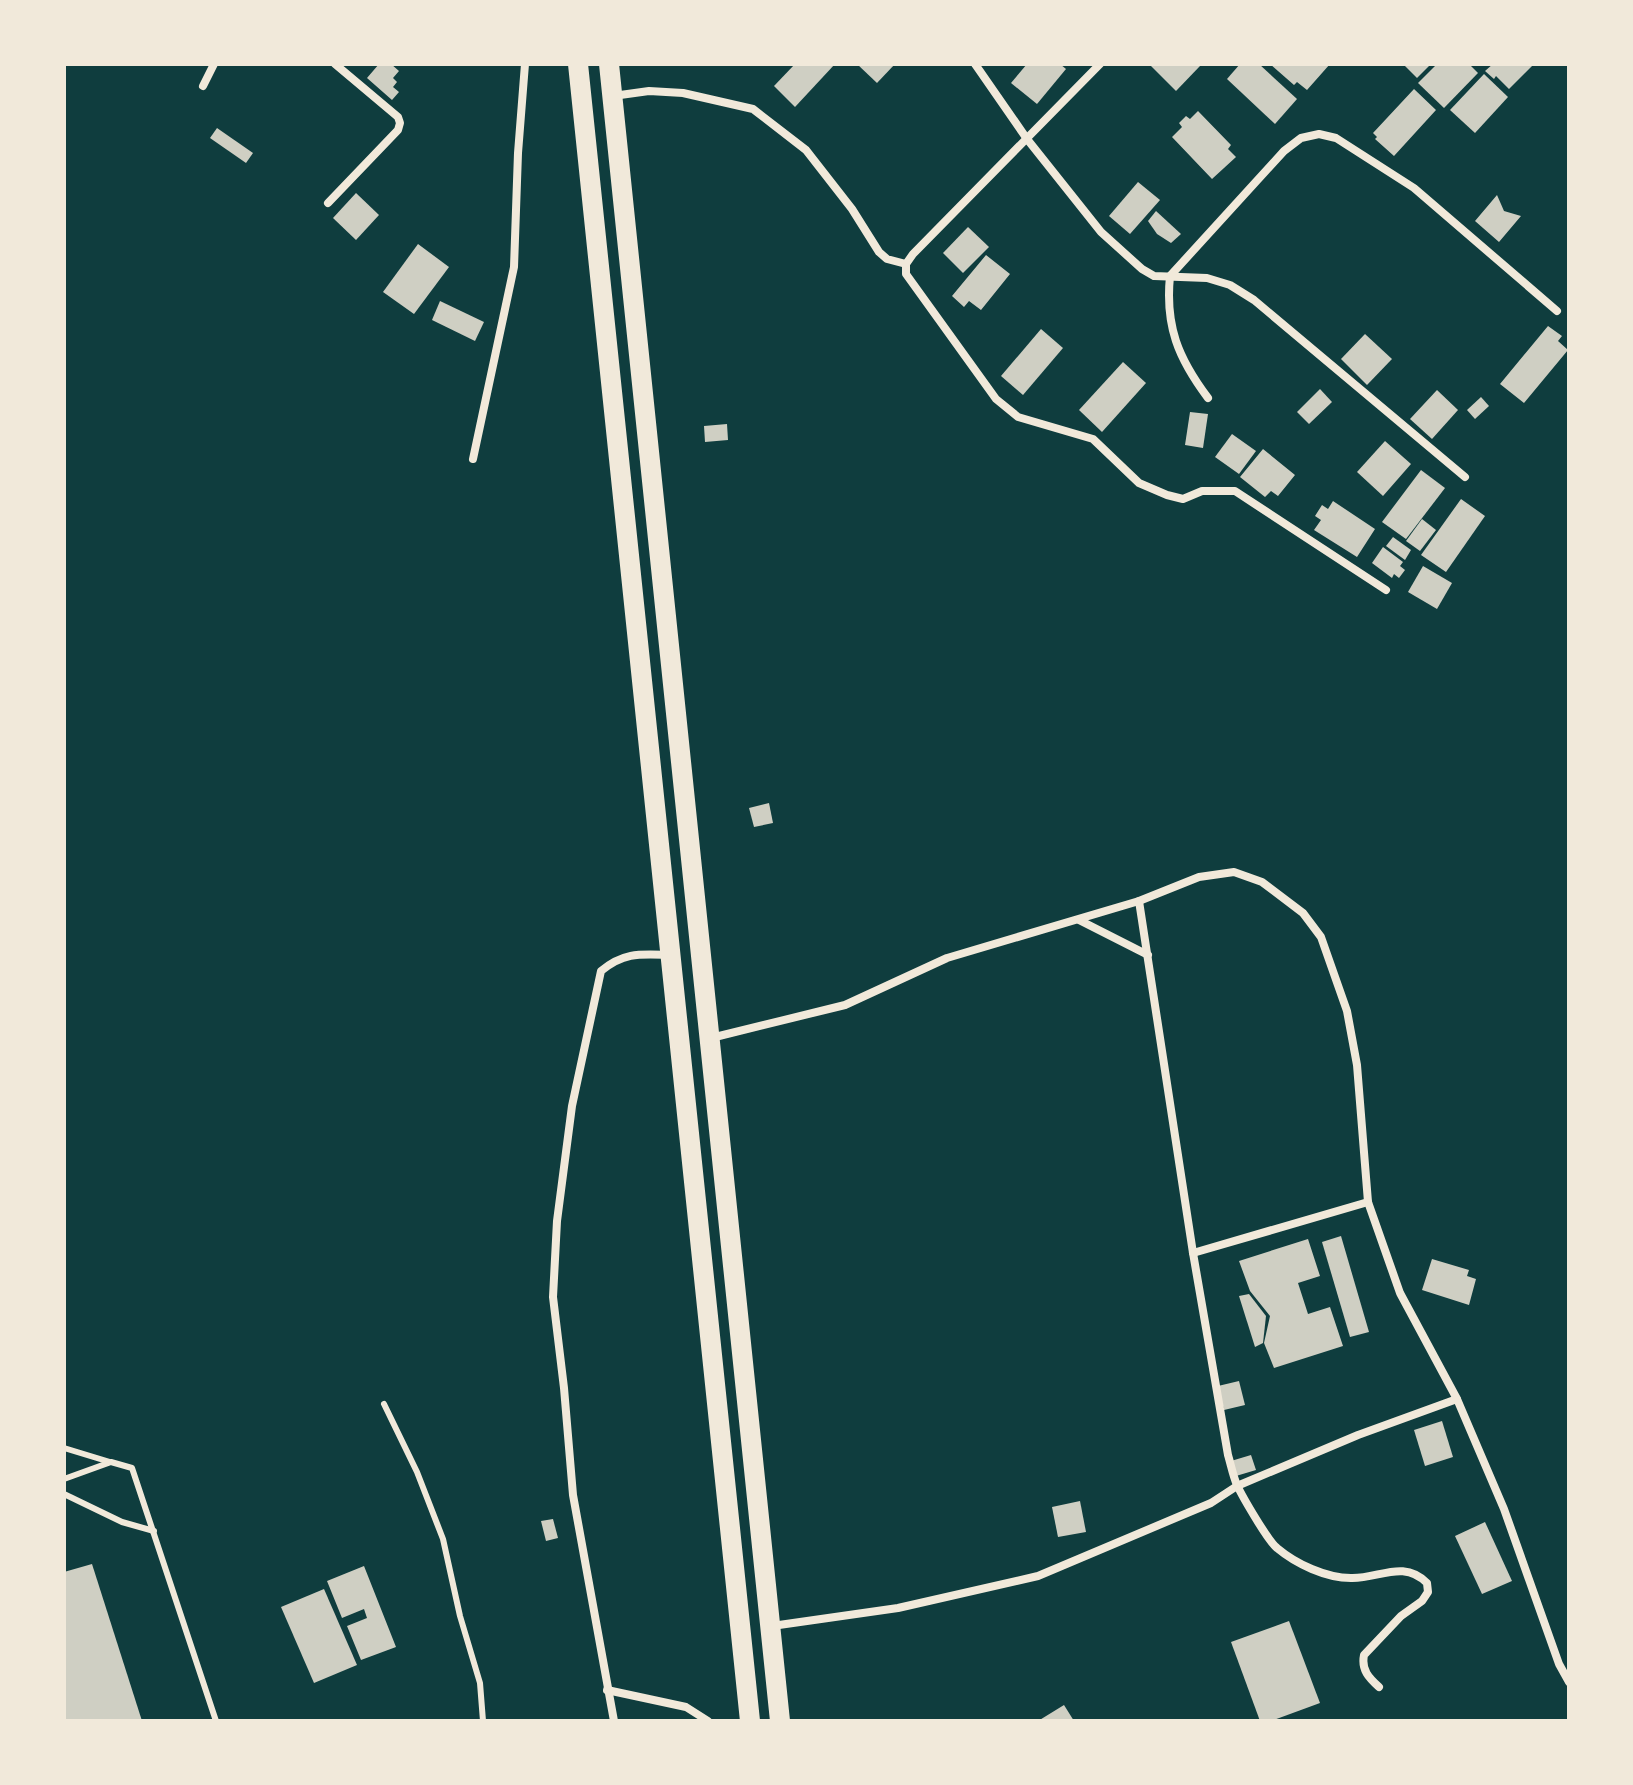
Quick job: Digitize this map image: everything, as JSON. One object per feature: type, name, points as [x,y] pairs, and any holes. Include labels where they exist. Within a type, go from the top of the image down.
[{"type":"highway","points":[[578,64],[750,1721]]},
{"type":"highway","points":[[609,64],[780,1721]]},
{"type":"street","points":[[203,86],[214,64]]},
{"type":"street","points":[[328,203],[398,130],[400,123],[398,117],[335,64]]},
{"type":"street","points":[[473,459],[514,267],[525,64]]},
{"type":"street","points":[[975,64],[1027,139],[1101,232],[1142,269],[1154,276],[1219,281],[1254,300],[1465,477]]},
{"type":"street","points":[[1100,64],[913,254],[906,264],[906,274],[996,399],[1018,417],[1093,439],[1139,483],[1167,495],[1183,499],[1202,491],[1235,491],[1386,590]]},
{"type":"street","points":[[613,96],[649,91],[683,93],[753,109],[806,150],[852,209],[879,252],[887,259],[906,264]]},
{"type":"street","points":[[1208,398],[1180,354],[1169,323],[1167,300],[1170,276],[1284,151],[1301,138],[1319,134],[1336,138],[1414,188],[1557,311]]},
{"type":"street","points":[[710,1038],[845,1005],[947,958],[1139,901],[1199,877],[1234,872],[1262,882],[1303,913],[1321,937],[1347,1011],[1357,1065],[1368,1202],[1400,1293],[1457,1399],[1504,1509],[1559,1664],[1569,1682]]},
{"type":"street","points":[[1139,901],[1193,1253],[1228,1455],[1237,1486],[1275,1547],[1305,1565],[1332,1576],[1353,1579],[1411,1571],[1427,1583],[1428,1592],[1422,1601],[1401,1616],[1364,1655],[1363,1663],[1368,1677],[1379,1687]]},
{"type":"street","points":[[1079,919],[1148,955]]},
{"type":"street","points":[[614,1721],[573,1495],[553,1297],[557,1221],[572,1106],[601,971],[615,959],[637,954],[670,955]]},
{"type":"street","points":[[1193,1253],[1368,1202]]},
{"type":"street","points":[[772,1626],[898,1608],[1038,1576],[1211,1503],[1237,1486],[1358,1435],[1457,1399]]},
{"type":"street","points":[[607,1690],[686,1707],[708,1721]]},
{"type":"lane","points":[[384,1404],[417,1472],[443,1539],[460,1616],[480,1683],[483,1721]]},
{"type":"lane","points":[[64,1448],[132,1468],[216,1721]]},
{"type":"lane","points":[[64,1479],[111,1462]]},
{"type":"lane","points":[[64,1494],[122,1522],[154,1531]]},
{"type":"building","points":[[379,64],[391,64],[399,71],[393,78],[397,82],[393,87],[399,92],[392,100],[367,78]]},
{"type":"building","points":[[795,64],[835,64],[795,107],[774,86]]},
{"type":"building","points":[[857,64],[895,64],[877,83]]},
{"type":"building","points":[[1027,64],[1060,64],[1066,69],[1037,104],[1011,83]]},
{"type":"building","points":[[1149,64],[1198,64],[1200,66],[1176,91]]},
{"type":"building","points":[[1240,64],[1259,64],[1297,99],[1275,124],[1227,79]]},
{"type":"building","points":[[1270,64],[1330,64],[1307,90],[1297,82],[1294,85]]},
{"type":"building","points":[[1403,64],[1431,64],[1417,78]]},
{"type":"building","points":[[1437,64],[1469,64],[1478,73],[1444,108],[1418,83]]},
{"type":"building","points":[[1493,64],[1534,64],[1509,89],[1496,76],[1494,79],[1485,71]]},
{"type":"building","points":[[1484,74],[1508,97],[1475,133],[1450,110]]},
{"type":"building","points":[[1414,89],[1436,110],[1394,156],[1375,139],[1377,137],[1373,133]]},
{"type":"building","points":[[1198,111],[1231,145],[1228,149],[1236,157],[1212,179],[1172,137],[1182,127],[1179,123],[1186,116],[1190,119]]},
{"type":"building","points":[[217,128],[253,153],[246,163],[210,138]]},
{"type":"building","points":[[1138,182],[1160,200],[1130,234],[1109,216]]},
{"type":"building","points":[[356,193],[379,215],[356,240],[333,218]]},
{"type":"building","points":[[1497,195],[1504,211],[1521,216],[1499,242],[1475,221]]},
{"type":"building","points":[[1156,211],[1181,234],[1171,243],[1157,234],[1148,221]]},
{"type":"building","points":[[968,227],[989,247],[963,273],[943,253]]},
{"type":"building","points":[[418,244],[449,267],[414,314],[383,292]]},
{"type":"building","points":[[986,255],[1010,274],[981,310],[969,301],[964,307],[952,296]]},
{"type":"building","points":[[440,301],[484,322],[475,341],[432,320]]},
{"type":"building","points":[[1548,326],[1562,336],[1558,341],[1568,350],[1524,403],[1500,384]]},
{"type":"building","points":[[1041,329],[1063,348],[1023,395],[1001,376]]},
{"type":"building","points":[[1365,334],[1392,359],[1367,385],[1341,359]]},
{"type":"building","points":[[1123,362],[1146,383],[1102,432],[1079,410]]},
{"type":"building","points":[[1320,389],[1332,402],[1309,424],[1297,412]]},
{"type":"building","points":[[1437,390],[1458,410],[1432,439],[1410,419]]},
{"type":"building","points":[[1481,397],[1489,406],[1475,419],[1467,410]]},
{"type":"building","points":[[1190,412],[1208,414],[1203,448],[1185,445]]},
{"type":"building","points":[[727,424],[728,440],[705,442],[704,426]]},
{"type":"building","points":[[1232,434],[1256,451],[1239,474],[1215,457]]},
{"type":"building","points":[[1385,441],[1411,464],[1383,496],[1357,472]]},
{"type":"building","points":[[1263,449],[1295,475],[1278,496],[1271,491],[1265,497],[1240,477]]},
{"type":"building","points":[[1421,470],[1445,488],[1406,539],[1382,522]]},
{"type":"building","points":[[1461,499],[1485,516],[1446,572],[1421,555]]},
{"type":"building","points":[[1333,501],[1375,529],[1357,557],[1314,530],[1321,520],[1315,516],[1322,505],[1328,509]]},
{"type":"building","points":[[1422,519],[1436,530],[1420,551],[1406,541]]},
{"type":"building","points":[[1393,537],[1411,550],[1405,560],[1386,546]]},
{"type":"building","points":[[1383,547],[1403,562],[1400,566],[1405,570],[1399,578],[1394,574],[1392,578],[1372,563]]},
{"type":"building","points":[[1423,566],[1452,583],[1437,609],[1408,592]]},
{"type":"building","points":[[769,803],[773,823],[754,827],[749,808]]},
{"type":"building","points":[[1341,1236],[1369,1332],[1350,1337],[1322,1242]]},
{"type":"building","points":[[1308,1239],[1320,1276],[1298,1283],[1308,1314],[1330,1307],[1343,1346],[1274,1368],[1264,1343],[1270,1316],[1250,1291],[1239,1261]]},
{"type":"building","points":[[1432,1259],[1469,1270],[1467,1276],[1476,1279],[1469,1305],[1422,1290]]},
{"type":"building","points":[[1249,1294],[1266,1316],[1263,1343],[1255,1347],[1239,1296]]},
{"type":"building","points":[[1239,1381],[1245,1405],[1224,1410],[1218,1386]]},
{"type":"building","points":[[1442,1421],[1453,1457],[1425,1466],[1414,1430]]},
{"type":"building","points":[[1251,1455],[1256,1470],[1236,1476],[1231,1461]]},
{"type":"building","points":[[1080,1501],[1086,1532],[1058,1537],[1052,1507]]},
{"type":"building","points":[[553,1519],[558,1538],[546,1541],[541,1521]]},
{"type":"building","points":[[1485,1522],[1512,1581],[1482,1594],[1455,1536]]},
{"type":"building","points":[[92,1564],[142,1721],[64,1721],[64,1572]]},
{"type":"building","points":[[364,1566],[396,1647],[361,1660],[347,1626],[367,1618],[364,1609],[342,1618],[327,1581]]},
{"type":"building","points":[[324,1589],[357,1665],[314,1683],[281,1607]]},
{"type":"building","points":[[1289,1621],[1320,1703],[1271,1721],[1260,1721],[1231,1642]]},
{"type":"building","points":[[1064,1705],[1074,1721],[1038,1721]]}]
